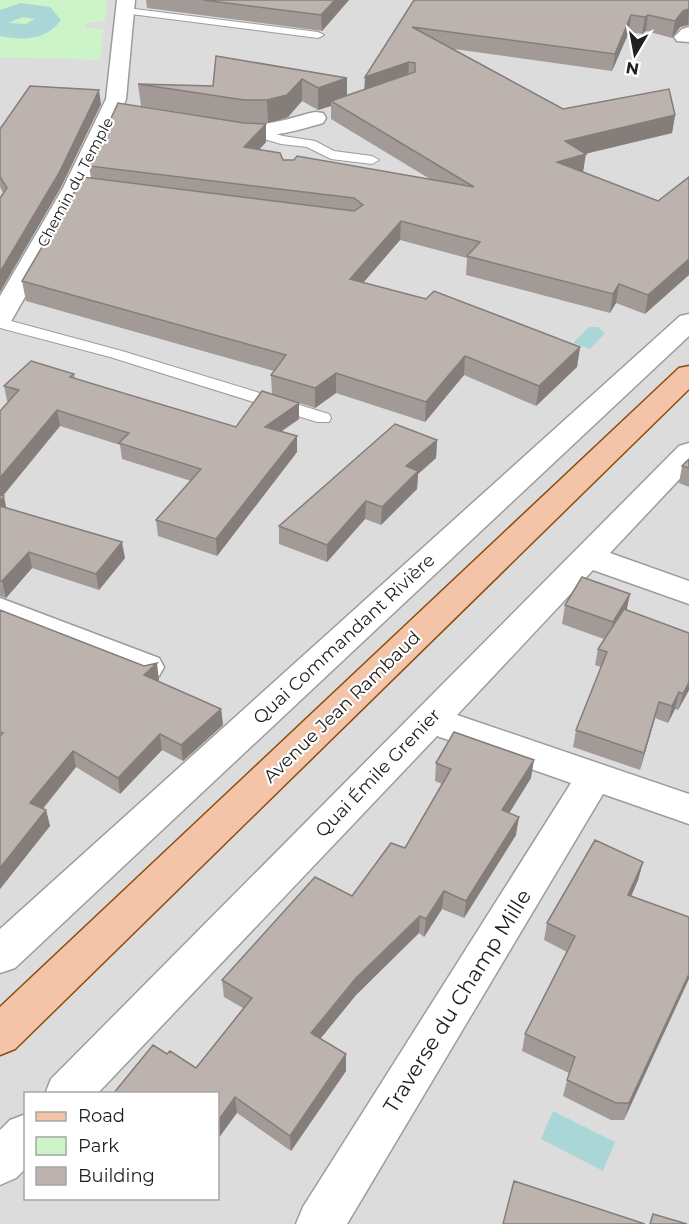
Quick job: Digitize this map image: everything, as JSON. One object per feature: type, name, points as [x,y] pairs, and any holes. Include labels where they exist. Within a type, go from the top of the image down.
[{"type":"main road","name":"Avenue Jean Rambaud","points":[[0,1035],[687,375]]},
{"type":"street","name":"Chemin du Temple","points":[[0,321],[81,188],[112,110],[126,5]]},
{"type":"street","points":[[112,110],[135,112]]},
{"type":"street","points":[[201,124],[259,133],[270,132],[320,116]]},
{"type":"street","name":"Quai Commandant Rivière","points":[[0,956],[689,322]]},
{"type":"street","name":"Quai Émile Grenier","points":[[69,1092],[689,452]]},
{"type":"street","points":[[589,557],[689,593]]},
{"type":"street","points":[[0,610],[147,667]]},
{"type":"street","points":[[429,719],[689,809]]},
{"type":"street","name":"Traverse du Champ Mille","points":[[320,1224],[594,777]]},
{"type":"street","points":[[0,1162],[24,1138]]},
{"type":"lane","points":[[126,5],[318,35]]},
{"type":"lane","points":[[259,133],[297,147],[310,144],[331,155],[372,160]]},
{"type":"lane","points":[[0,321],[323,418]]},
{"type":"shaded area","points":[[0,0],[689,0],[689,1224],[0,1224]]},
{"type":"green space","points":[[0,0],[107,0],[105,21],[85,23],[85,28],[104,29],[100,60],[0,57]]},
{"type":"water","points":[[589,327],[598,327],[605,333],[590,349],[573,343]]},
{"type":"water","points":[[553,1111],[615,1142],[603,1171],[541,1139]]},
{"type":"building","points":[[203,0],[335,0],[321,15]]},
{"type":"building","points":[[414,0],[689,0],[689,9],[683,11],[675,21],[648,15],[645,17],[631,15],[615,54],[412,27],[563,109],[669,89],[675,115],[565,141],[586,154],[557,162],[658,201],[689,177],[689,259],[648,295],[619,284],[613,294],[467,256],[480,242],[401,221],[350,279],[426,299],[434,291],[580,347],[539,386],[465,356],[426,402],[336,373],[315,388],[271,375],[286,355],[22,281],[83,177],[354,211],[363,205],[354,198],[89,166],[118,103],[244,123],[266,124],[244,147],[280,153],[283,160],[294,160],[297,156],[474,187],[331,101],[415,72],[415,63],[409,62],[365,77]]},
{"type":"building","points":[[216,56],[347,78],[318,88],[302,79],[287,95],[267,100],[244,100],[138,84],[213,86]]},
{"type":"building","points":[[30,86],[99,90],[59,173],[0,272],[0,198],[7,188],[0,177],[0,129]]},
{"type":"building","points":[[31,361],[74,374],[70,377],[236,427],[262,391],[299,403],[265,427],[297,436],[216,539],[156,520],[201,469],[119,443],[129,433],[57,410],[0,478],[0,411],[19,390],[4,386]]},
{"type":"building","points":[[395,424],[437,440],[406,466],[418,471],[382,507],[366,501],[327,545],[279,526]]},
{"type":"building","points":[[689,459],[689,468],[682,466]]},
{"type":"building","points":[[0,506],[122,542],[96,574],[29,552],[0,581]]},
{"type":"building","points":[[582,577],[630,594],[613,622],[565,605]]},
{"type":"building","points":[[624,609],[689,633],[689,682],[683,694],[679,692],[672,706],[659,702],[644,753],[576,730],[607,652],[598,649]]},
{"type":"building","points":[[0,610],[144,666],[157,663],[144,675],[221,709],[181,745],[160,734],[118,778],[73,751],[30,803],[46,810],[0,868],[0,736],[3,733],[0,732]]},
{"type":"building","points":[[454,732],[534,760],[502,810],[519,817],[466,901],[444,891],[426,919],[420,916],[356,978],[311,1033],[346,1054],[290,1136],[235,1097],[219,1120],[219,1092],[115,1092],[153,1045],[167,1054],[170,1051],[196,1068],[252,998],[222,980],[315,877],[352,896],[391,843],[405,848],[451,769],[436,763]]},
{"type":"building","points":[[595,840],[643,862],[628,895],[689,917],[689,974],[629,1103],[616,1103],[567,1080],[575,1057],[525,1034],[575,936],[547,923]]},
{"type":"building","points":[[514,1181],[645,1224],[503,1224]]},
{"type":"building","points":[[653,1214],[687,1224],[650,1224]]},
{"type":"waterway","points":[[0,18],[21,10],[41,12],[49,20],[32,30],[0,29]]}]
